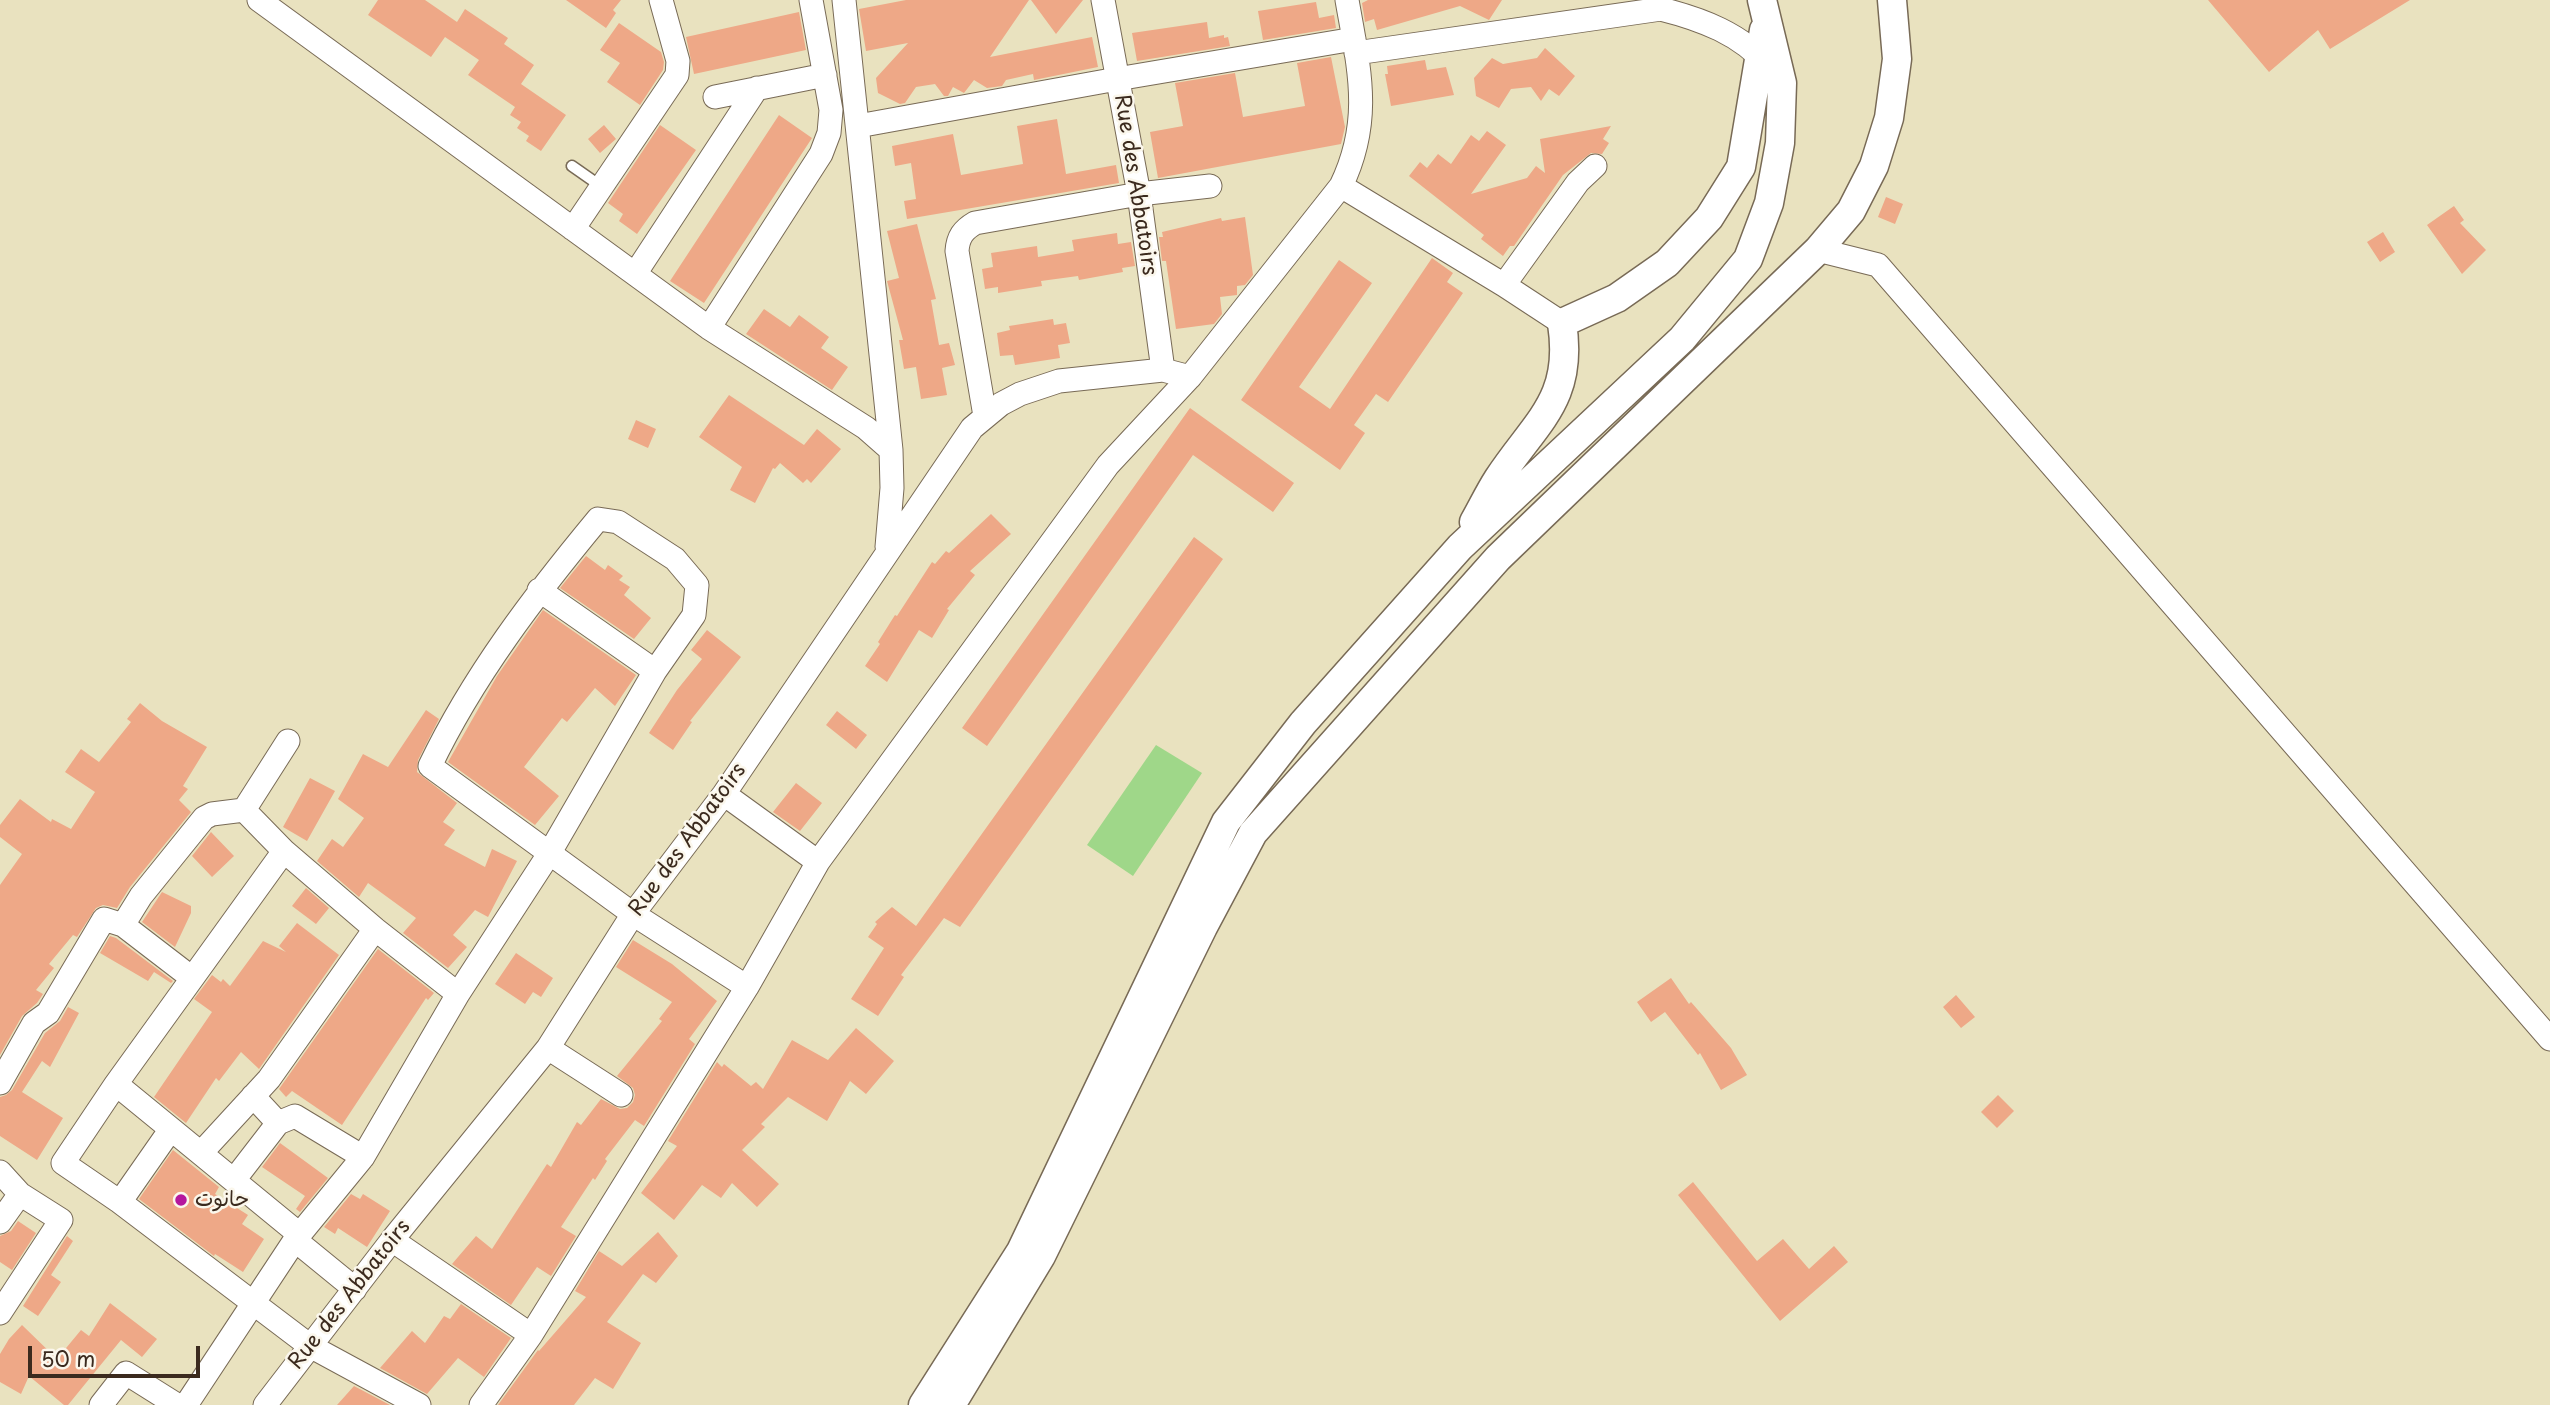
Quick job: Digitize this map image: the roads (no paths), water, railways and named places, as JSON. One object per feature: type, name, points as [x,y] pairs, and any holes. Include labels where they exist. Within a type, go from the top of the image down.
[{"type":"street","points":[[259,0],[709,328],[866,428],[891,450]]},
{"type":"street","points":[[573,229],[677,75],[678,61],[662,0]]},
{"type":"street","points":[[709,328],[826,144],[831,110],[811,0]]},
{"type":"street","points":[[844,0],[891,450],[892,488],[886,551]]},
{"type":"street","name":"Rue des Abbatoirs","points":[[1103,0],[1139,194],[1163,370]]},
{"type":"street","points":[[481,1405],[531,1335],[747,987],[818,862],[1108,465],[1190,377],[1341,186],[1351,166],[1361,122],[1362,100],[1347,0]]},
{"type":"street","points":[[951,1405],[1041,1256],[1203,927],[1253,833],[1498,558],[1818,250],[1851,211],[1874,166],[1889,118],[1897,60],[1892,0]]},
{"type":"street","points":[[858,125],[1117,79],[1665,4],[1729,34],[1760,56],[1782,83]]},
{"type":"street","points":[[1562,323],[1617,298],[1667,263],[1709,218],[1741,167],[1760,56],[1764,9]]},
{"type":"street","points":[[923,1405],[1021,1251],[1226,822],[1303,723],[1460,547],[1682,339],[1748,259],[1769,203],[1780,143],[1782,83],[1764,9]]},
{"type":"street","points":[[715,97],[825,75]]},
{"type":"street","points":[[635,274],[757,88]]},
{"type":"street","points":[[1504,285],[1578,182],[1595,166]]},
{"type":"street","points":[[985,416],[957,251],[961,234],[975,223],[1139,194],[1210,186]]},
{"type":"street","points":[[1341,186],[1562,323],[1566,347],[1565,370],[1558,393],[1547,413],[1498,480],[1460,547]]},
{"type":"street","points":[[1818,250],[1878,265],[2550,1039]]},
{"type":"street","name":"Rue des Abbatoirs","points":[[265,1405],[392,1240],[548,1048],[633,914],[724,794],[962,440],[985,416],[1020,394],[1059,381],[1163,370],[1190,377]]},
{"type":"street","points":[[892,488],[933,482]]},
{"type":"street","points":[[186,1405],[297,1237],[363,1157],[458,994],[549,854],[655,671],[694,615],[697,585],[675,559],[618,522],[598,519],[539,590],[449,726],[430,766],[549,854],[633,914],[747,987]]},
{"type":"street","points":[[539,590],[655,671]]},
{"type":"street","points":[[244,810],[288,741]]},
{"type":"street","points":[[724,794],[818,862]]},
{"type":"street","points":[[244,810],[284,851],[375,929],[458,994]]},
{"type":"street","points":[[123,925],[141,896],[204,818],[212,814],[244,810]]},
{"type":"street","points":[[284,851],[116,1084],[63,1163],[120,1202],[310,1346],[419,1405]]},
{"type":"street","points":[[0,1083],[34,1023],[48,1013],[104,919],[123,925],[192,978]]},
{"type":"street","points":[[201,1153],[269,1079],[375,929]]},
{"type":"street","points":[[548,1048],[621,1095]]},
{"type":"street","points":[[116,1084],[234,1180],[355,1289]]},
{"type":"street","points":[[253,1096],[278,1123]]},
{"type":"street","points":[[234,1180],[278,1123],[295,1116],[363,1157]]},
{"type":"street","points":[[120,1202],[171,1129]]},
{"type":"street","points":[[0,1172],[20,1194],[61,1220],[0,1314]]},
{"type":"street","points":[[0,1222],[20,1194]]},
{"type":"street","points":[[392,1240],[531,1335]]},
{"type":"street","points":[[101,1405],[126,1373],[177,1405]]},
{"type":"lane","points":[[572,166],[602,187]]},
{"type":"place","name":"حانوت","points":[[181,1200]]}]
